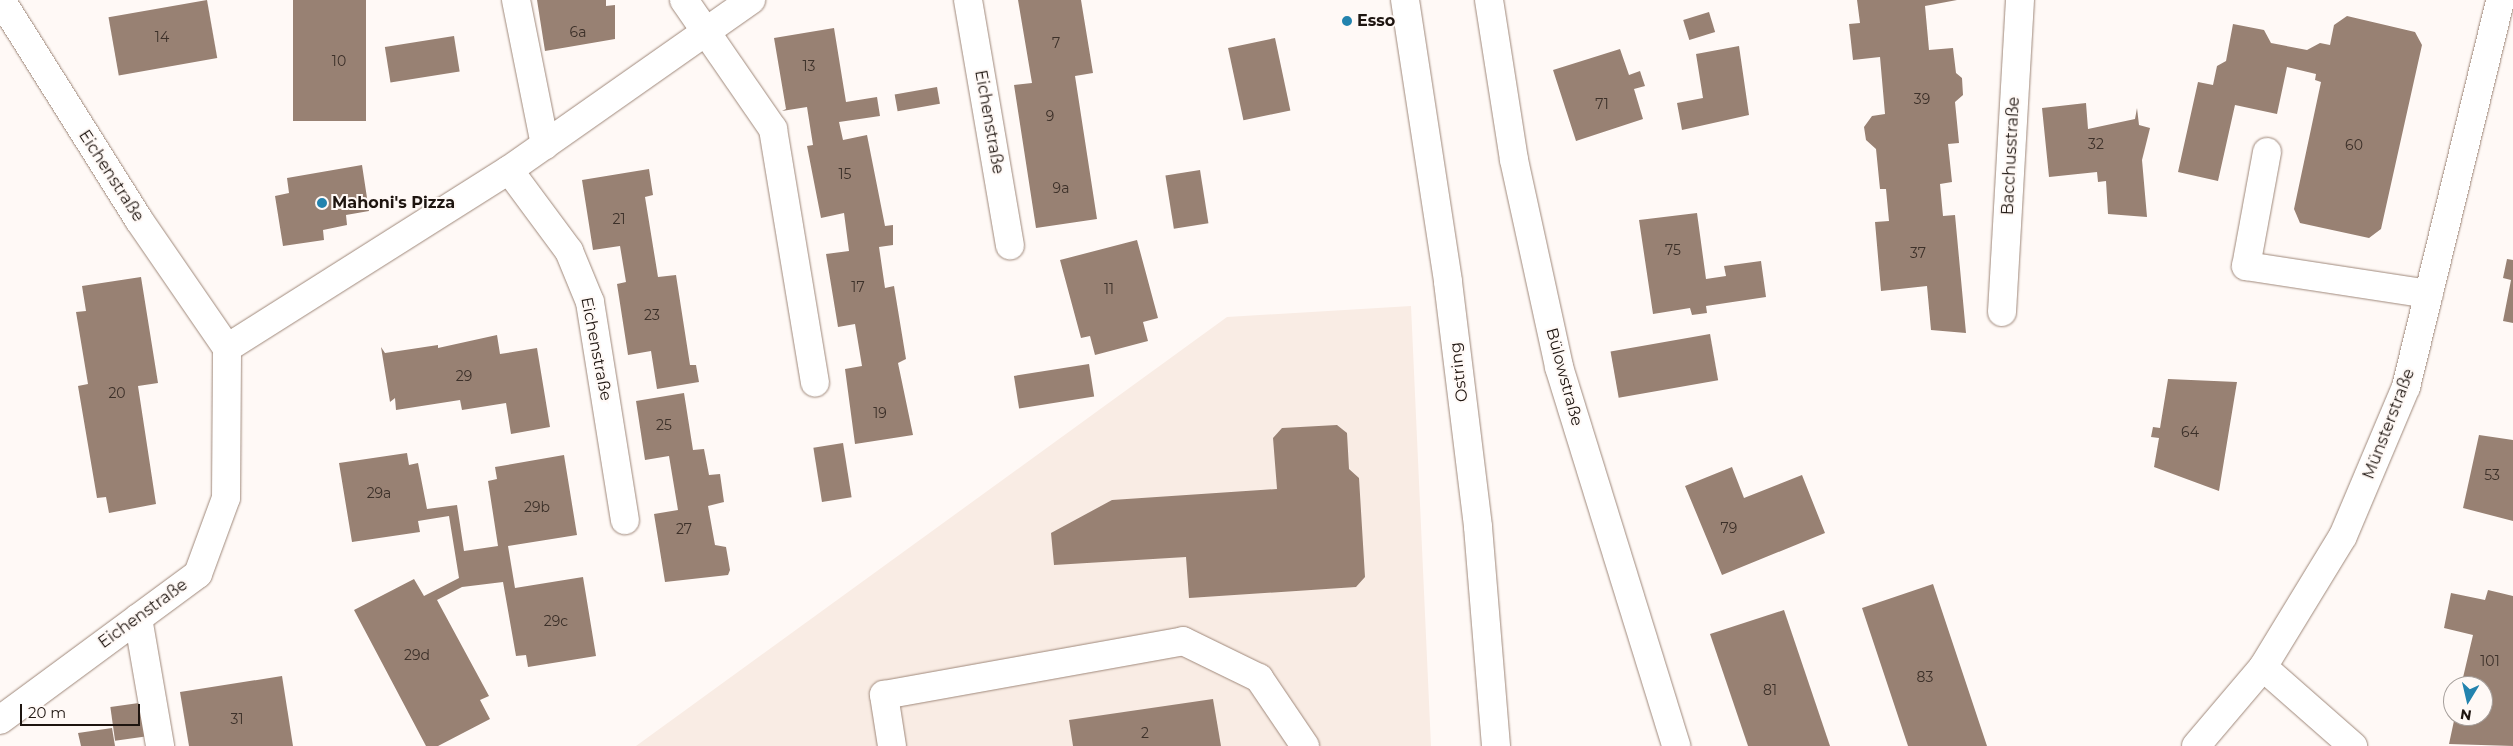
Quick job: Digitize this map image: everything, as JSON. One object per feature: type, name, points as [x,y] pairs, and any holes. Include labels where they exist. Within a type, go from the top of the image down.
[{"type":"street","name":"Eichenstraße","points":[[0,720],[198,574],[226,498],[227,348],[139,220],[1,0]]},
{"type":"street","points":[[516,0],[545,146]]},
{"type":"street","points":[[684,0],[773,129],[815,383]]},
{"type":"street","points":[[227,348],[510,170],[751,0]]},
{"type":"street","name":"Eichenstraße","points":[[968,0],[1010,245]]},
{"type":"street","name":"Ostring","points":[[1405,0],[1448,282],[1478,526],[1496,746]]},
{"type":"street","name":"Bülowstraße","points":[[1490,0],[1514,160],[1559,367],[1676,746]]},
{"type":"street","name":"Bacchusstraße","points":[[2002,312],[2020,0]]},
{"type":"street","name":"Münsterstraße","points":[[2196,746],[2263,666],[2343,536],[2406,387],[2500,0]]},
{"type":"street","points":[[2267,152],[2246,266],[2429,294]]},
{"type":"street","name":"Eichenstraße","points":[[510,170],[569,251],[590,302],[625,520]]},
{"type":"street","points":[[138,618],[160,746]]},
{"type":"street","points":[[892,746],[884,695],[1183,641],[1259,678],[1304,746]]},
{"type":"street","points":[[2263,666],[2354,746]]},
{"type":"shaded area","points":[[1411,306],[1431,746],[636,746],[1227,317]]},
{"type":"building","points":[[207,0],[217,58],[119,75],[109,17]]},
{"type":"building","points":[[293,0],[366,0],[366,121],[293,121]]},
{"type":"building","points":[[537,0],[606,0],[606,6],[615,5],[615,39],[545,51]]},
{"type":"building","points":[[1018,0],[1081,0],[1093,73],[1075,76],[1097,219],[1036,228],[1014,85],[1032,83]]},
{"type":"building","points":[[1857,0],[1957,0],[1925,6],[1929,50],[1953,48],[1956,73],[1962,78],[1963,95],[1955,102],[1959,143],[1948,144],[1952,182],[1940,184],[1943,216],[1955,215],[1966,333],[1931,330],[1927,286],[1881,291],[1875,222],[1889,221],[1886,189],[1880,189],[1876,149],[1866,140],[1864,127],[1872,116],[1885,114],[1880,57],[1853,60],[1849,24],[1860,23]]},
{"type":"building","points":[[1709,12],[1715,32],[1689,40],[1683,20]]},
{"type":"building","points":[[2347,16],[2415,32],[2422,45],[2381,229],[2369,238],[2300,223],[2294,209],[2321,82],[2315,80],[2316,74],[2287,67],[2277,114],[2235,105],[2218,181],[2178,172],[2198,82],[2213,85],[2217,66],[2226,61],[2233,24],[2264,30],[2271,43],[2307,50],[2320,43],[2330,45],[2334,25]]},
{"type":"building","points":[[834,28],[846,102],[877,97],[880,116],[839,122],[843,140],[867,135],[885,226],[893,225],[893,245],[879,247],[885,288],[894,286],[906,359],[898,363],[913,435],[855,444],[845,369],[862,366],[855,324],[838,327],[826,254],[849,251],[844,213],[821,218],[807,146],[813,145],[807,107],[782,111],[786,109],[774,38]]},
{"type":"building","points":[[454,36],[460,72],[390,83],[385,47]]},
{"type":"building","points":[[1275,38],[1290,110],[1243,120],[1228,48]]},
{"type":"building","points":[[1739,46],[1749,115],[1682,130],[1677,103],[1703,98],[1696,54]]},
{"type":"building","points":[[1620,49],[1629,75],[1640,71],[1645,86],[1634,89],[1643,119],[1576,141],[1553,70]]},
{"type":"building","points":[[937,87],[940,104],[898,111],[895,94]]},
{"type":"building","points":[[2086,103],[2088,129],[2135,119],[2137,108],[2139,125],[2150,128],[2142,160],[2147,217],[2108,214],[2106,181],[2098,182],[2097,172],[2049,177],[2042,108]]},
{"type":"building","name":"Mahoni's Pizza","points":[[362,165],[369,211],[346,215],[347,225],[323,230],[324,240],[283,246],[275,196],[289,193],[287,178]]},
{"type":"building","points":[[649,169],[653,195],[645,197],[658,277],[676,275],[690,365],[696,365],[699,382],[657,389],[651,351],[628,355],[617,284],[626,282],[620,246],[593,250],[582,180]]},
{"type":"building","points":[[1200,170],[1208,223],[1174,229],[1165,175]]},
{"type":"building","points":[[1697,213],[1706,279],[1726,276],[1724,266],[1761,261],[1766,297],[1706,306],[1707,313],[1692,315],[1690,308],[1653,314],[1639,220]]},
{"type":"building","points":[[1137,240],[1158,318],[1143,322],[1148,341],[1095,355],[1090,336],[1081,338],[1060,260]]},
{"type":"building","points":[[2507,259],[2513,260],[2513,323],[2503,321],[2511,280],[2503,278]]},
{"type":"building","points":[[141,277],[158,383],[138,386],[156,504],[109,513],[106,497],[97,498],[78,386],[88,384],[76,312],[86,311],[82,286]]},
{"type":"building","points":[[1710,334],[1718,380],[1619,398],[1611,352]]},
{"type":"building","points":[[497,335],[500,354],[537,348],[550,427],[511,434],[506,403],[462,410],[460,400],[396,410],[395,398],[390,402],[381,347],[385,353],[438,345],[438,348]]},
{"type":"building","points":[[1089,364],[1094,397],[1019,408],[1014,376]]},
{"type":"building","points":[[2168,379],[2237,382],[2219,491],[2154,467],[2159,438],[2151,437],[2153,427],[2160,428]]},
{"type":"building","points":[[684,393],[693,450],[704,449],[709,475],[720,474],[724,502],[708,506],[715,545],[726,547],[730,570],[728,575],[665,582],[654,514],[678,510],[669,456],[645,460],[636,401]]},
{"type":"building","points":[[1337,425],[1347,433],[1349,469],[1359,478],[1365,577],[1356,587],[1189,598],[1186,557],[1054,565],[1051,533],[1112,500],[1277,489],[1273,438],[1282,428]]},
{"type":"building","points":[[2479,435],[2513,440],[2513,521],[2463,508]]},
{"type":"building","points":[[843,443],[852,497],[822,502],[813,448]]},
{"type":"building","points":[[407,453],[409,465],[418,463],[427,509],[457,505],[464,551],[498,546],[488,481],[497,479],[495,467],[564,455],[577,535],[508,546],[515,588],[583,577],[596,656],[528,667],[526,655],[516,656],[503,582],[462,587],[437,600],[489,696],[480,700],[490,719],[438,746],[426,746],[354,610],[414,579],[424,596],[459,578],[449,516],[418,521],[420,532],[352,542],[339,463]]},
{"type":"building","points":[[1732,467],[1744,498],[1802,475],[1825,533],[1722,575],[1685,486]]},
{"type":"building","points":[[1933,584],[1987,746],[1908,746],[1862,608]]},
{"type":"building","points":[[2488,590],[2513,596],[2513,746],[2449,744],[2453,726],[2493,726],[2493,676],[2463,676],[2473,635],[2444,628],[2451,593],[2485,600]]},
{"type":"building","points":[[1784,610],[1830,746],[1748,746],[1710,634]]},
{"type":"building","points":[[282,676],[293,746],[189,746],[180,692]]},
{"type":"building","points":[[1213,699],[1221,746],[1073,746],[1069,720]]},
{"type":"building","points":[[146,702],[151,736],[115,741],[110,707]]},
{"type":"building","points":[[112,728],[115,746],[81,746],[78,733]]},
{"type":"place","name":"Esso","points":[[1347,21]]},
{"type":"place","name":"Mahoni's Pizza","points":[[322,203]]}]
